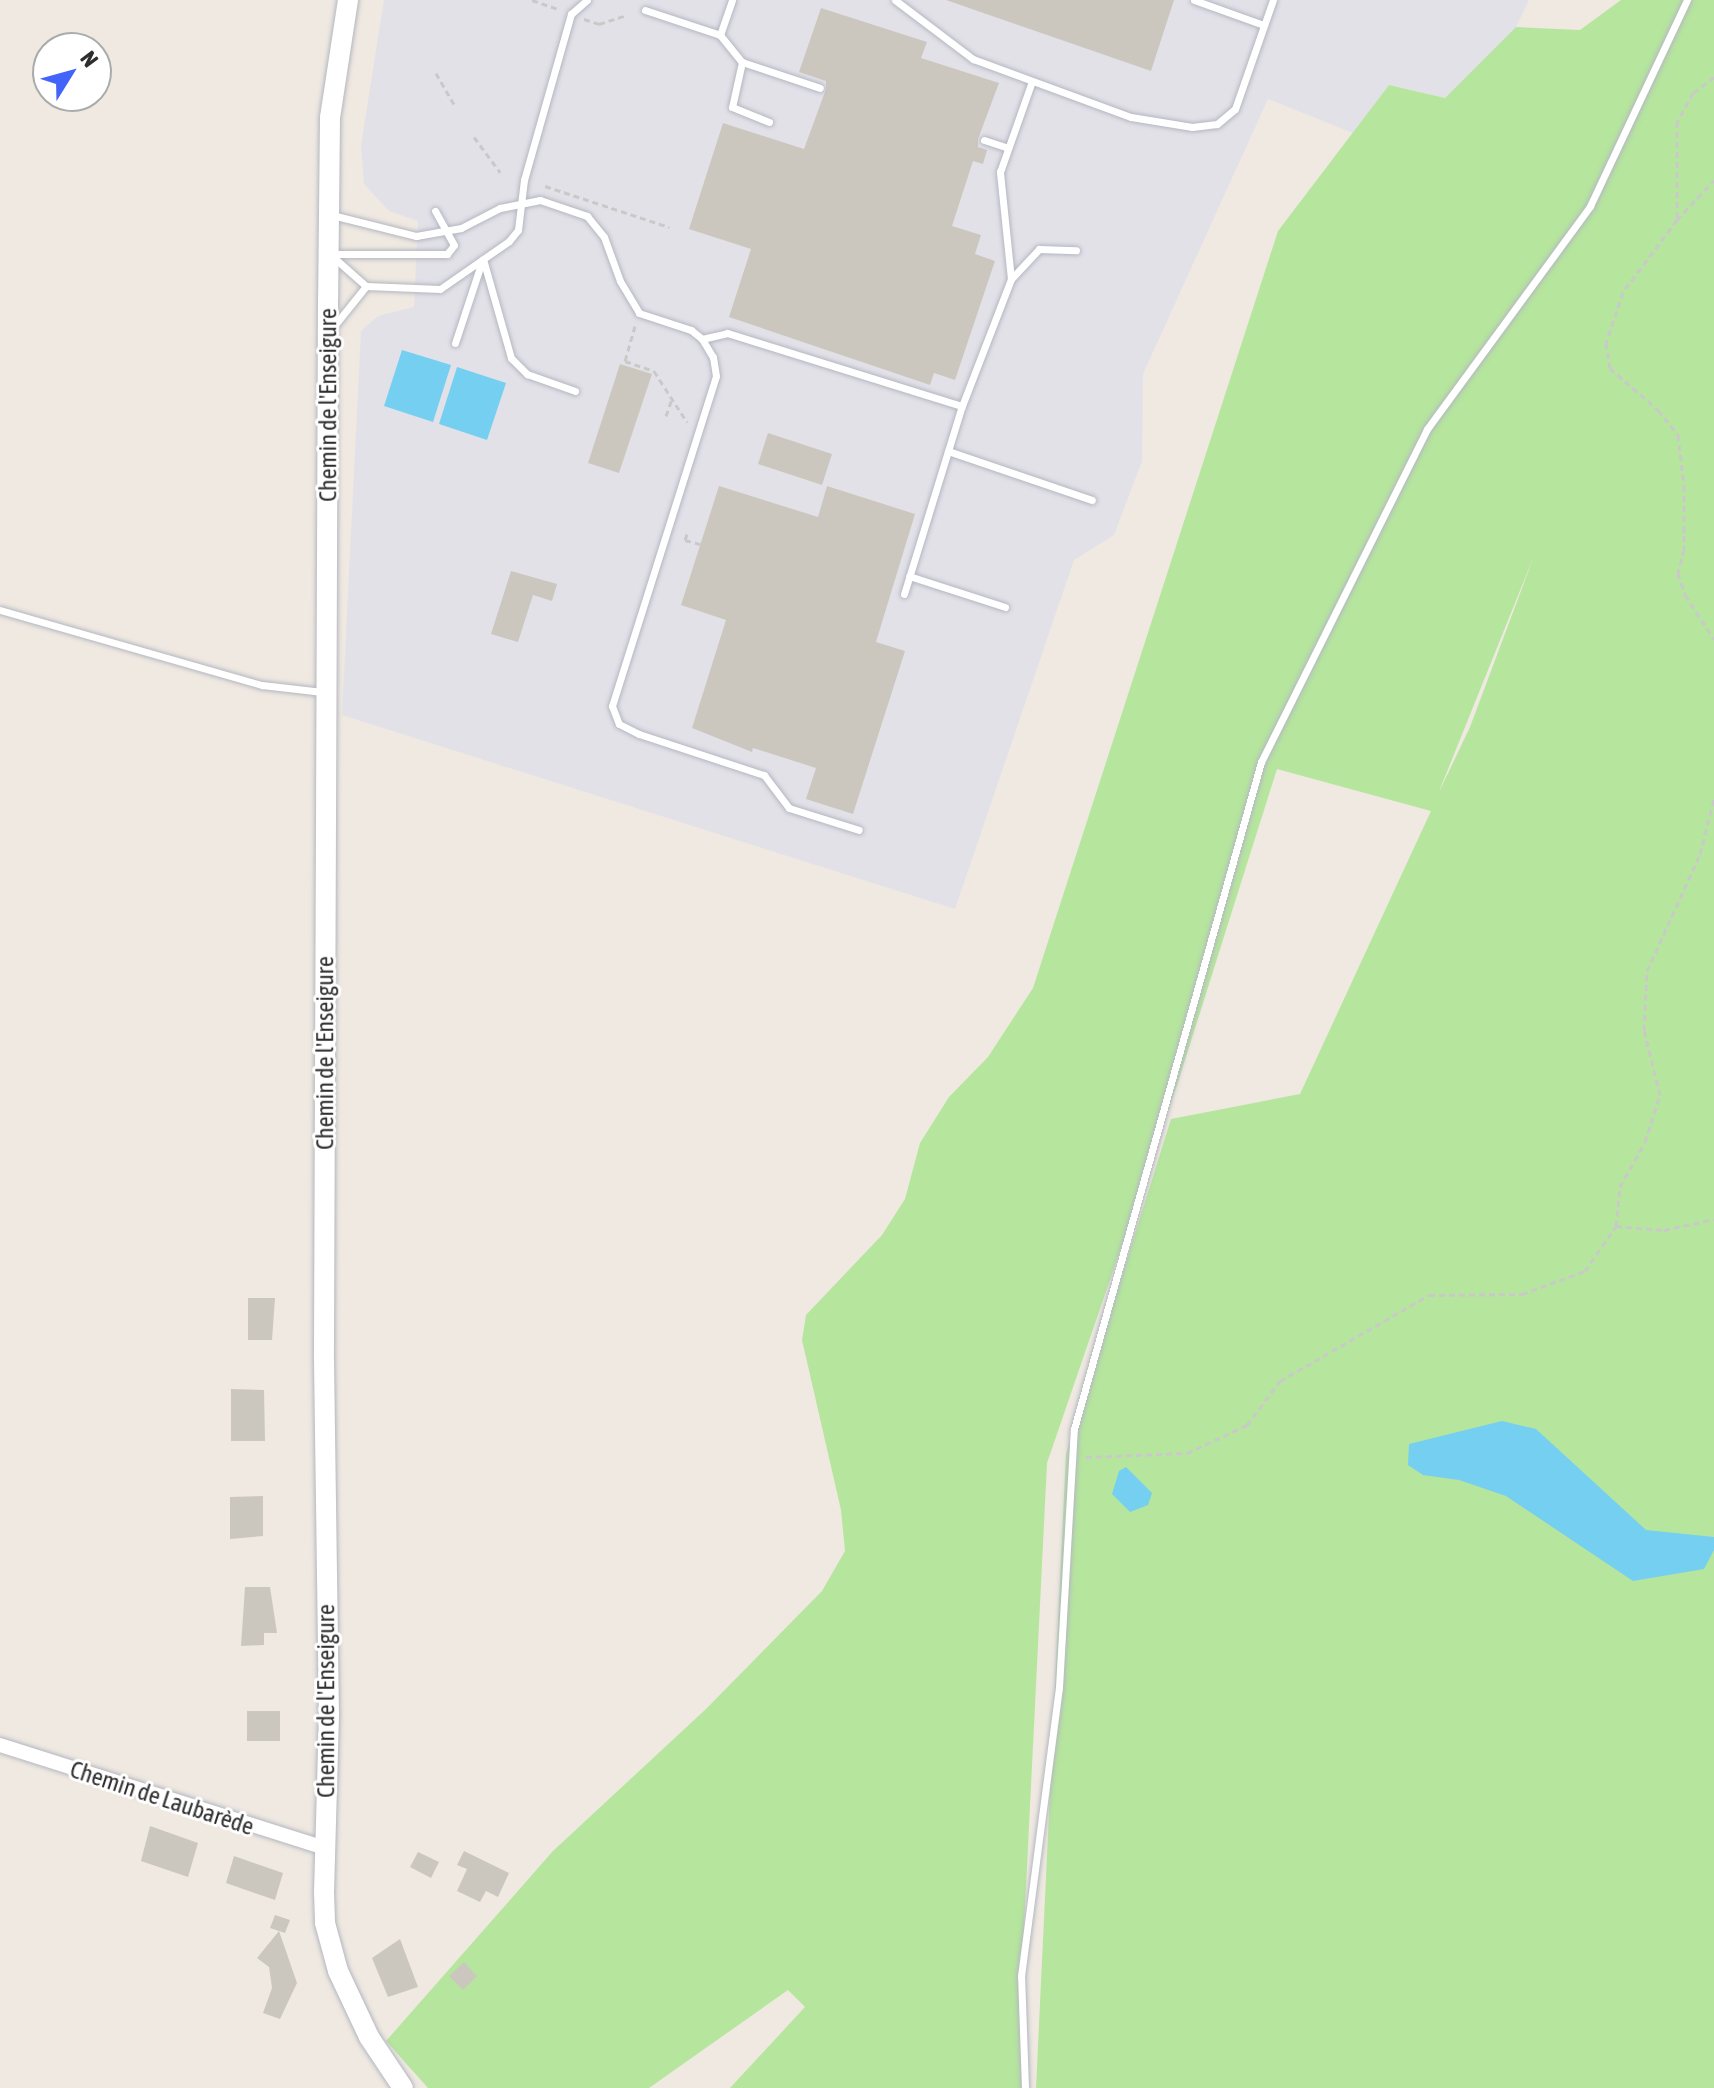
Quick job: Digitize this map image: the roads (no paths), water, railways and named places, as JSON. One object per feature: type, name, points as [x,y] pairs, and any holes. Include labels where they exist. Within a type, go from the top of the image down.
[{"type":"street","name":"Chemin de l'Enseigure","points":[[348,0],[330,118],[324,1360],[329,1714],[324,1848],[330,1948],[369,2037],[403,2088]]},
{"type":"street","name":"Chemin de Laubarède","points":[[0,1745],[324,1848]]},
{"type":"lane","points":[[330,254],[366,286],[440,289],[518,230],[519,204],[571,14],[587,0]]},
{"type":"lane","points":[[720,35],[732,0]]},
{"type":"lane","points":[[895,0],[973,59],[1131,117],[1192,127],[1217,124],[1235,109],[1273,0]]},
{"type":"lane","points":[[1194,0],[1264,25]]},
{"type":"lane","points":[[1025,2088],[1021,1976],[1059,1687],[1074,1429],[1261,762],[1427,429],[1590,206],[1687,0]]},
{"type":"lane","points":[[645,10],[720,35],[742,62],[820,88]]},
{"type":"lane","points":[[742,62],[732,107],[769,122]]},
{"type":"lane","points":[[1011,279],[1000,172],[1032,81]]},
{"type":"lane","points":[[984,140],[1008,148]]},
{"type":"lane","points":[[330,214],[416,236],[447,232],[519,204],[540,200],[587,216],[604,237],[620,281],[639,313],[691,330],[702,339],[713,357],[716,376],[612,706],[619,724],[764,775],[789,808],[859,830]]},
{"type":"lane","points":[[330,254],[447,254],[454,245],[435,211]]},
{"type":"lane","points":[[904,594],[962,406],[1011,279],[1039,249],[1076,250]]},
{"type":"lane","points":[[455,343],[483,259]]},
{"type":"lane","points":[[483,259],[511,358],[527,374],[575,391]]},
{"type":"lane","points":[[328,334],[366,286]]},
{"type":"lane","points":[[702,339],[727,333],[962,406]]},
{"type":"lane","points":[[948,451],[1092,500]]},
{"type":"lane","points":[[909,576],[1005,607]]},
{"type":"lane","points":[[0,610],[262,685],[328,692]]},
{"type":"water","points":[[402,350],[451,365],[433,422],[384,406]]},
{"type":"water","points":[[457,367],[506,383],[487,440],[439,424]]},
{"type":"water","points":[[1502,1421],[1536,1429],[1646,1530],[1714,1537],[1714,1550],[1704,1569],[1633,1581],[1506,1496],[1459,1480],[1423,1475],[1408,1465],[1409,1444]]},
{"type":"water","points":[[1126,1467],[1152,1493],[1148,1505],[1130,1512],[1112,1494],[1119,1471]]}]
